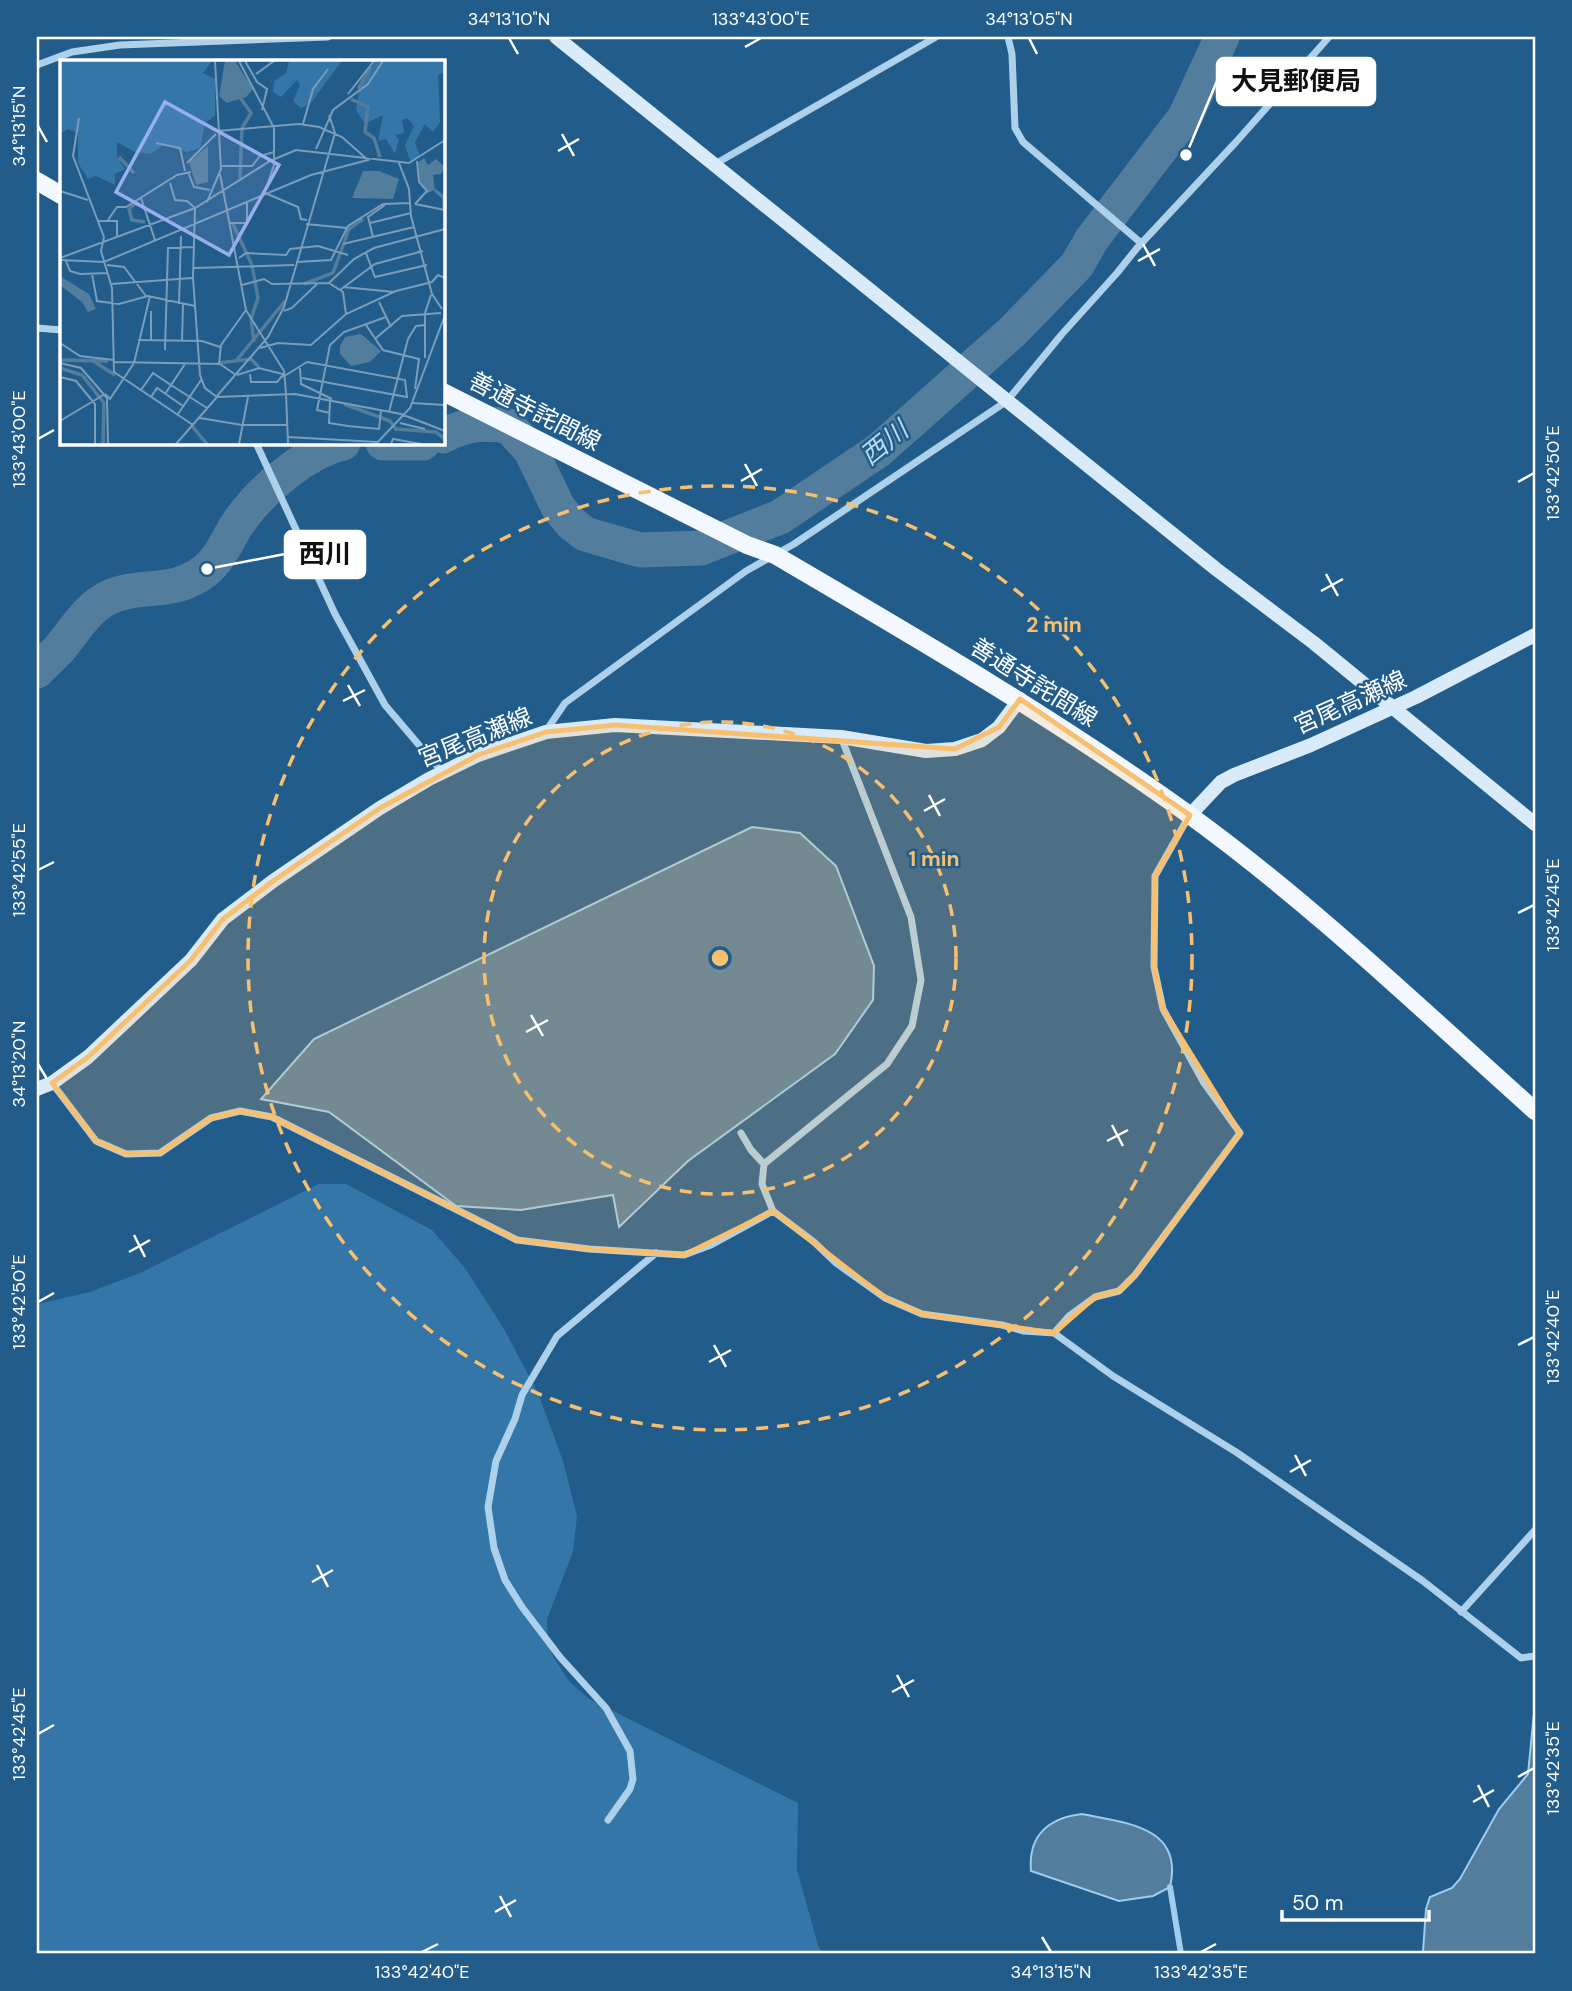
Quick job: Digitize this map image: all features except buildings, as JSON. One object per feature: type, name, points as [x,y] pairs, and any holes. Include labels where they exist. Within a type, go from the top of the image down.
[{"type":"main road","points":[[556,37],[1216,569],[1314,643],[1535,824]]},
{"type":"main road","points":[[37,181],[60,194]]},
{"type":"main road","name":"善通寺詫間線","points":[[444,393],[747,545],[775,555],[1020,699],[1190,815],[1292,895],[1535,1111]]},
{"type":"main road","name":"宮尾高瀬線","points":[[1190,815],[1221,782],[1234,775],[1311,745],[1392,708],[1535,635]]},
{"type":"main road","name":"宮尾高瀬線","points":[[37,1089],[52,1083],[88,1057],[191,960],[223,919],[272,881],[380,807],[478,755],[546,732],[615,725],[841,737],[926,751],[954,749],[982,740],[999,727],[1020,699]]},
{"type":"street","points":[[37,65],[72,52],[120,45],[328,37]]},
{"type":"street","points":[[713,165],[936,37]]},
{"type":"street","points":[[1008,37],[1012,54],[1015,128],[1023,142],[1141,243]]},
{"type":"street","points":[[546,732],[565,703],[746,571],[794,544],[1007,401],[1141,243],[1237,142],[1329,37]]},
{"type":"street","points":[[37,328],[60,330]]},
{"type":"street","points":[[256,444],[335,614],[385,705],[442,773]]},
{"type":"street","points":[[841,737],[911,917],[921,980],[912,1026],[887,1064],[764,1164],[762,1184],[772,1211],[814,1242],[836,1263],[885,1298],[922,1314],[1002,1325],[1024,1331],[1054,1333],[1113,1376],[1236,1452],[1423,1581],[1521,1658],[1535,1656]]},
{"type":"street","points":[[1054,1333],[1069,1316],[1095,1297],[1119,1291],[1135,1275],[1240,1133],[1204,1083],[1163,1009],[1154,967],[1155,876],[1190,815]]},
{"type":"street","points":[[52,1083],[96,1140],[126,1153],[160,1153],[211,1118],[240,1111],[272,1117],[517,1240],[589,1249],[684,1255],[711,1245],[772,1211]]},
{"type":"street","points":[[741,1133],[764,1164]]},
{"type":"street","points":[[608,1820],[630,1789],[633,1779],[630,1751],[606,1707],[560,1657],[505,1580],[494,1548],[488,1507],[496,1461],[523,1395],[557,1336],[656,1252]]},
{"type":"street","points":[[1461,1612],[1535,1530]]},
{"type":"highlighted area","points":[[1020,699],[1190,815],[1155,876],[1154,967],[1163,1009],[1240,1133],[1135,1275],[1119,1291],[1095,1297],[1054,1333],[922,1314],[885,1298],[773,1211],[684,1255],[589,1249],[517,1240],[272,1117],[240,1111],[211,1118],[160,1153],[126,1154],[96,1141],[52,1083],[88,1057],[191,960],[223,919],[273,881],[380,808],[478,755],[546,732],[615,725],[955,749],[999,727]]},
{"type":"shaded area","points":[[752,827],[800,833],[836,866],[874,966],[873,1000],[835,1054],[688,1161],[619,1227],[613,1195],[521,1210],[456,1206],[329,1112],[261,1099],[314,1039]]},
{"type":"shaded area","points":[[319,1184],[346,1184],[432,1230],[465,1268],[504,1329],[538,1393],[563,1461],[577,1516],[573,1552],[547,1619],[548,1643],[554,1658],[569,1681],[589,1699],[798,1803],[797,1870],[818,1945],[823,1954],[37,1954],[37,1304],[90,1292],[140,1273]]},
{"type":"shaded area","points":[[1535,1702],[1535,1954],[1423,1952],[1426,1909],[1430,1897],[1452,1888],[1460,1879],[1499,1809],[1528,1774]]},
{"type":"shaded area","points":[[1082,1814],[1133,1825],[1160,1840],[1168,1852],[1172,1867],[1170,1887],[1153,1896],[1119,1901],[1031,1871],[1033,1847],[1043,1830],[1060,1820]]},
{"type":"waterway","name":"西川","points":[[444,436],[475,425],[509,426],[531,451],[558,507],[571,523],[585,534],[640,550],[701,548],[780,517],[879,450],[1012,332],[1077,265],[1092,239],[1185,117],[1222,37]]},
{"type":"waterway","name":"西川","points":[[37,671],[101,602],[120,593],[180,584],[205,571],[220,555],[238,523],[258,498],[299,464],[340,444]]},
{"type":"waterway","points":[[1170,1887],[1181,1954]]},
{"type":"place","name":"大見郵便局","points":[[1186,155]]},
{"type":"place","name":"西川","points":[[207,569]]}]
